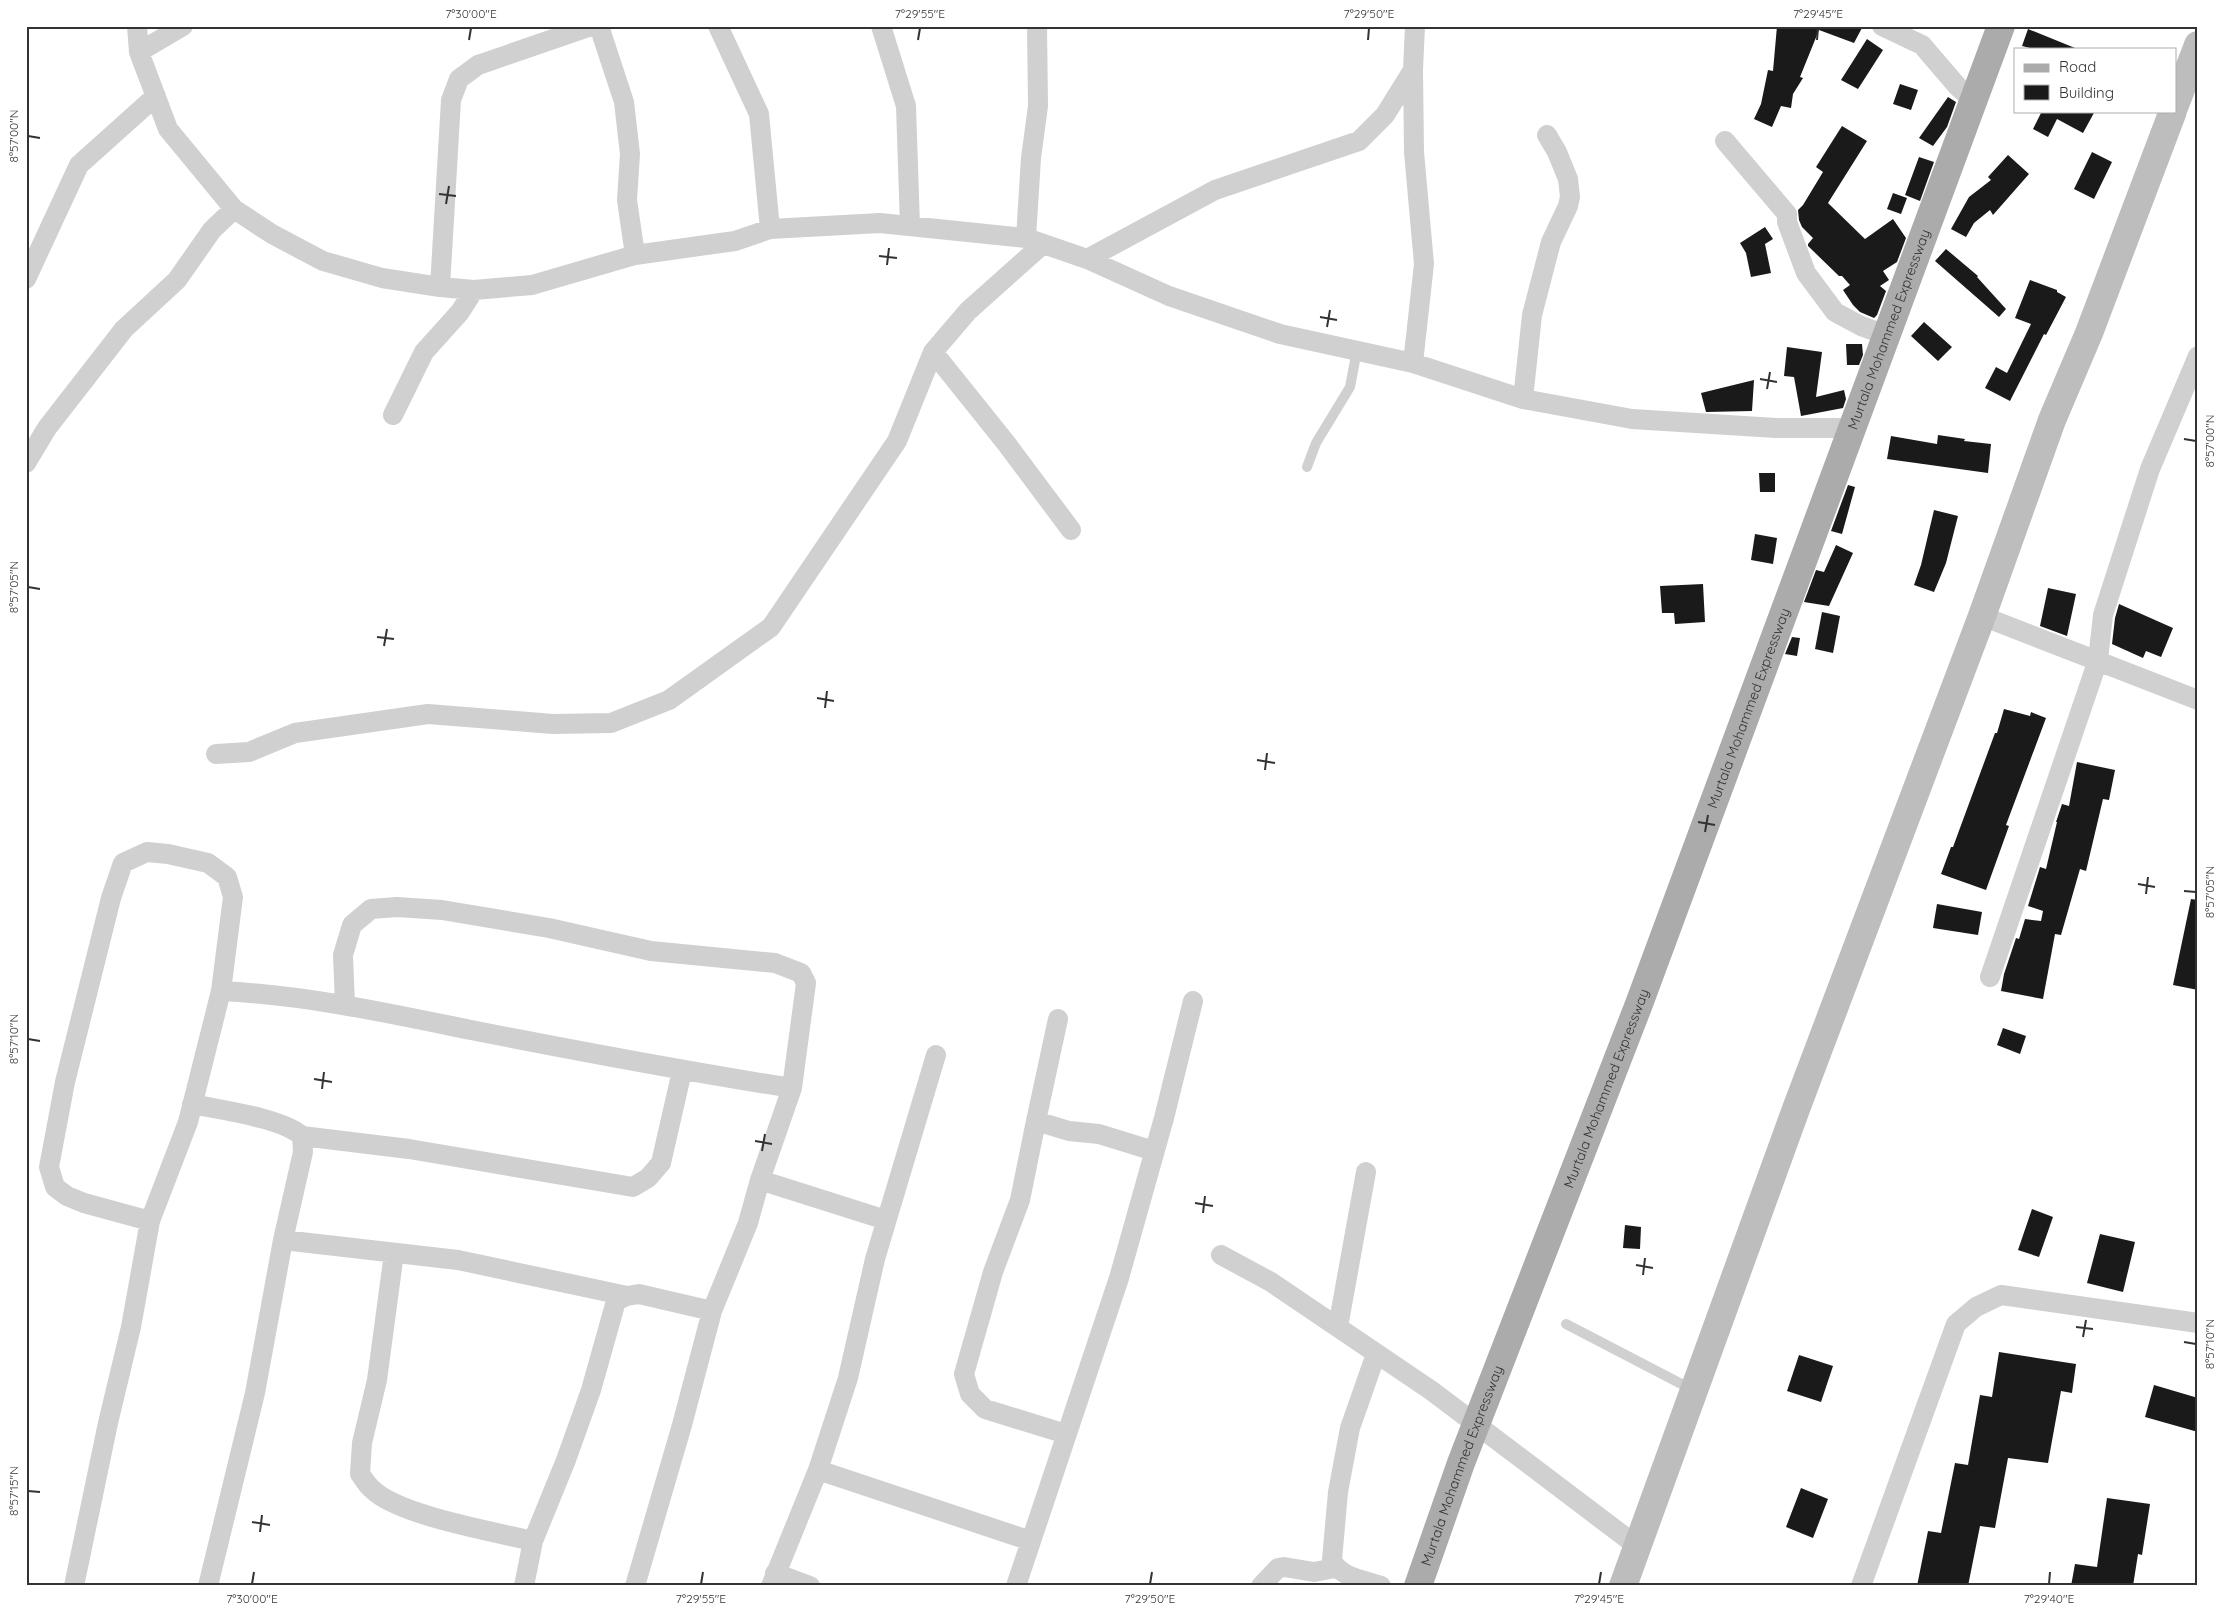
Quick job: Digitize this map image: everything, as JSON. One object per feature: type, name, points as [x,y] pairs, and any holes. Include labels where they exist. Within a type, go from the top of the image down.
[{"type":"main road","name":"Murtala Mohammed Expressway","points":[[1418,1586],[1477,1425],[1639,1004],[2001,26]]},
{"type":"main road","points":[[2176,102],[2198,46]]},
{"type":"main road","points":[[1623,1586],[1796,1109],[1982,616],[2052,420],[2089,333],[2173,112]]},
{"type":"street","points":[[137,26],[140,52],[168,129],[234,209],[272,234],[323,261],[382,278],[474,290],[532,286],[634,255],[735,241],[770,229],[880,223],[910,226],[1035,241],[1087,259],[1169,296],[1270,331],[1413,363],[1523,399],[1632,419],[1776,428],[1852,428]]},
{"type":"street","points":[[140,52],[183,26]]},
{"type":"street","points":[[440,287],[451,100],[459,79],[478,65],[591,26]]},
{"type":"street","points":[[599,26],[624,102],[630,154],[627,200],[634,255]]},
{"type":"street","points":[[718,26],[759,114],[770,229]]},
{"type":"street","points":[[881,26],[906,106],[910,226]]},
{"type":"street","points":[[216,754],[249,752],[295,733],[428,714],[553,724],[611,724],[669,700],[771,627],[897,441],[934,352],[968,311],[1035,241],[1031,158],[1038,106],[1037,26]]},
{"type":"street","points":[[1413,363],[1424,264],[1414,152],[1413,70],[1415,26]]},
{"type":"street","points":[[1882,26],[1922,45],[1958,87],[1973,100]]},
{"type":"street","points":[[1087,259],[1214,190],[1359,141],[1385,115],[1413,70]]},
{"type":"street","points":[[26,279],[79,165],[156,96]]},
{"type":"street","points":[[1523,399],[1532,315],[1551,242],[1568,206],[1570,197],[1568,179],[1557,152],[1546,135]]},
{"type":"street","points":[[1725,141],[1787,214],[1787,222],[1806,273],[1835,312],[1861,326],[1886,335]]},
{"type":"street","points":[[26,463],[47,428],[124,329],[177,280],[212,230],[234,209]]},
{"type":"street","points":[[393,415],[424,352],[460,312],[474,290]]},
{"type":"street","points":[[934,352],[1006,443],[1070,530]]},
{"type":"street","points":[[1990,977],[2098,660],[2103,615],[2147,478],[2198,356]]},
{"type":"street","points":[[1982,616],[2198,700]]},
{"type":"street","points":[[74,1586],[108,1423],[131,1327],[150,1221],[188,1122],[221,991],[233,897],[227,877],[208,863],[168,854],[147,852],[124,863],[111,898],[67,1073],[49,1167],[55,1187],[67,1196],[84,1203],[150,1221]]},
{"type":"street","points":[[345,1005],[343,955],[352,925],[370,909],[397,907],[442,910],[549,928],[652,951],[775,963],[801,973],[806,983],[792,1088],[760,1180],[748,1223],[712,1311],[682,1425],[635,1586]]},
{"type":"street","points":[[221,991],[271,993],[345,1005],[682,1071],[792,1088]]},
{"type":"street","points":[[1016,1586],[1119,1278],[1193,1001]]},
{"type":"street","points":[[1058,1019],[1020,1200],[993,1272],[964,1374],[970,1394],[985,1408],[1066,1434]]},
{"type":"street","points":[[810,1586],[773,1580],[818,1470],[848,1378],[886,1220],[936,1055]]},
{"type":"street","points":[[192,1104],[294,1129],[302,1136],[409,1149],[633,1187],[648,1178],[661,1163],[682,1071]]},
{"type":"street","points":[[1036,1121],[1070,1131],[1099,1134],[1154,1151]]},
{"type":"street","points":[[208,1586],[255,1393],[283,1240],[303,1152],[302,1136]]},
{"type":"street","points":[[1338,1327],[1366,1172]]},
{"type":"street","points":[[760,1180],[886,1220]]},
{"type":"street","points":[[283,1240],[458,1260],[626,1296],[639,1294],[712,1311]]},
{"type":"street","points":[[394,1253],[377,1380],[362,1443],[360,1474],[372,1490],[391,1502],[428,1515],[533,1541]]},
{"type":"street","points":[[1221,1255],[1271,1282],[1432,1391],[1637,1546]]},
{"type":"street","points":[[1861,1586],[1956,1324],[1976,1307],[2001,1295],[2198,1323]]},
{"type":"street","points":[[524,1586],[533,1541],[566,1460],[591,1390],[616,1302],[626,1296]]},
{"type":"street","points":[[1335,1568],[1332,1560],[1338,1492],[1350,1428],[1376,1354]]},
{"type":"street","points":[[818,1470],[1031,1542]]},
{"type":"street","points":[[1261,1586],[1278,1568],[1284,1567],[1314,1572],[1335,1568],[1381,1586]]},
{"type":"lane","points":[[1307,467],[1316,442],[1350,387],[1357,350]]},
{"type":"lane","points":[[1566,1324],[1694,1391]]},
{"type":"building","points":[[1777,26],[1863,26],[1854,43],[1819,30],[1800,77],[1803,78],[1793,94],[1791,108],[1781,106],[1772,127],[1754,119],[1761,104],[1768,70],[1773,71]]},
{"type":"building","points":[[2028,29],[2075,48],[2030,48],[2022,46]]},
{"type":"building","points":[[1867,39],[1883,50],[1858,89],[1841,80]]},
{"type":"building","points":[[1900,84],[1918,90],[1911,110],[1893,104]]},
{"type":"building","points":[[1948,97],[1956,102],[1947,127],[1933,146],[1919,138]]},
{"type":"building","points":[[2042,112],[2094,112],[2083,133],[2057,119],[2048,137],[2033,129]]},
{"type":"building","points":[[1842,126],[1867,141],[1828,203],[1865,239],[1893,219],[1906,238],[1897,262],[1883,271],[1889,280],[1880,286],[1886,291],[1877,315],[1874,318],[1860,312],[1853,305],[1843,290],[1850,285],[1808,246],[1813,238],[1802,227],[1799,220],[1798,210],[1823,172],[1816,167]]},
{"type":"building","points":[[2092,152],[2112,162],[2094,199],[2074,189]]},
{"type":"building","points":[[2008,155],[2029,174],[1993,215],[1990,210],[1974,223],[1966,237],[1951,229],[1969,197],[1991,180],[1988,177]]},
{"type":"building","points":[[1919,157],[1934,162],[1920,201],[1905,195]]},
{"type":"building","points":[[1893,193],[1907,198],[1901,214],[1887,209]]},
{"type":"building","points":[[1765,227],[1773,239],[1765,244],[1771,273],[1751,277],[1746,253],[1740,243]]},
{"type":"building","points":[[1946,249],[1978,276],[2006,309],[1999,317],[1935,261]]},
{"type":"building","points":[[2030,280],[2057,290],[2057,292],[2066,297],[2046,335],[2044,334],[2010,401],[1985,388],[1996,367],[2007,373],[2031,324],[2015,318]]},
{"type":"building","points":[[1924,322],[1952,347],[1938,361],[1911,336]]},
{"type":"building","points":[[1846,344],[1862,344],[1863,355],[1859,365],[1847,365]]},
{"type":"building","points":[[1787,347],[1822,352],[1816,397],[1844,390],[1846,399],[1843,408],[1801,416],[1794,377],[1784,376]]},
{"type":"building","points":[[1754,380],[1752,411],[1706,412],[1701,393]]},
{"type":"building","points":[[1938,435],[1965,439],[1964,441],[1991,444],[1988,473],[1887,459],[1891,436],[1937,444]]},
{"type":"building","points":[[1759,473],[1775,473],[1775,492],[1760,492]]},
{"type":"building","points":[[1848,485],[1855,487],[1842,534],[1831,531]]},
{"type":"building","points":[[1934,510],[1958,516],[1946,563],[1934,592],[1914,585],[1921,565]]},
{"type":"building","points":[[1755,534],[1777,538],[1773,564],[1751,560]]},
{"type":"building","points":[[1836,545],[1853,553],[1829,606],[1804,602],[1816,570],[1824,572]]},
{"type":"building","points":[[1703,584],[1705,622],[1675,624],[1674,613],[1662,613],[1660,586]]},
{"type":"building","points":[[2048,588],[2076,594],[2067,636],[2040,626]]},
{"type":"building","points":[[2119,604],[2173,628],[2161,657],[2146,651],[2143,658],[2112,644],[2115,618]]},
{"type":"building","points":[[1822,612],[1840,616],[1833,653],[1815,649]]},
{"type":"building","points":[[1792,637],[1800,638],[1797,656],[1785,654]]},
{"type":"building","points":[[2004,709],[2030,716],[2031,712],[2046,718],[2006,825],[2009,826],[1986,890],[1941,874],[1951,847],[1953,847],[1995,733],[1997,733]]},
{"type":"building","points":[[2077,762],[2115,770],[2109,800],[2103,799],[2086,871],[2080,869],[2061,935],[2055,934],[2043,999],[2001,991],[2004,974],[2016,938],[2019,939],[2025,919],[2041,921],[2043,911],[2028,906],[2040,867],[2046,869],[2056,822],[2062,804],[2069,806]]},
{"type":"building","points":[[2191,899],[2198,900],[2198,990],[2173,985]]},
{"type":"building","points":[[1937,904],[1982,912],[1978,935],[1933,928]]},
{"type":"building","points":[[2003,1028],[2026,1036],[2020,1054],[1997,1045]]},
{"type":"building","points":[[2032,1209],[2053,1217],[2039,1257],[2018,1250]]},
{"type":"building","points":[[1625,1225],[1641,1227],[1640,1249],[1623,1248]]},
{"type":"building","points":[[2100,1234],[2135,1242],[2123,1292],[2087,1283]]},
{"type":"building","points":[[1999,1352],[2076,1364],[2072,1393],[2061,1391],[2048,1463],[2008,1458],[1995,1528],[1980,1526],[1968,1586],[1917,1586],[1928,1531],[1941,1533],[1955,1463],[1968,1465],[1980,1395],[1992,1397]]},
{"type":"building","points":[[1799,1355],[1833,1366],[1821,1402],[1787,1391]]},
{"type":"building","points":[[2154,1385],[2198,1398],[2198,1432],[2145,1417]]},
{"type":"building","points":[[1801,1488],[1828,1499],[1813,1538],[1786,1527]]},
{"type":"building","points":[[2107,1498],[2150,1504],[2142,1555],[2138,1554],[2133,1586],[2071,1586],[2075,1564],[2097,1567]]}]
